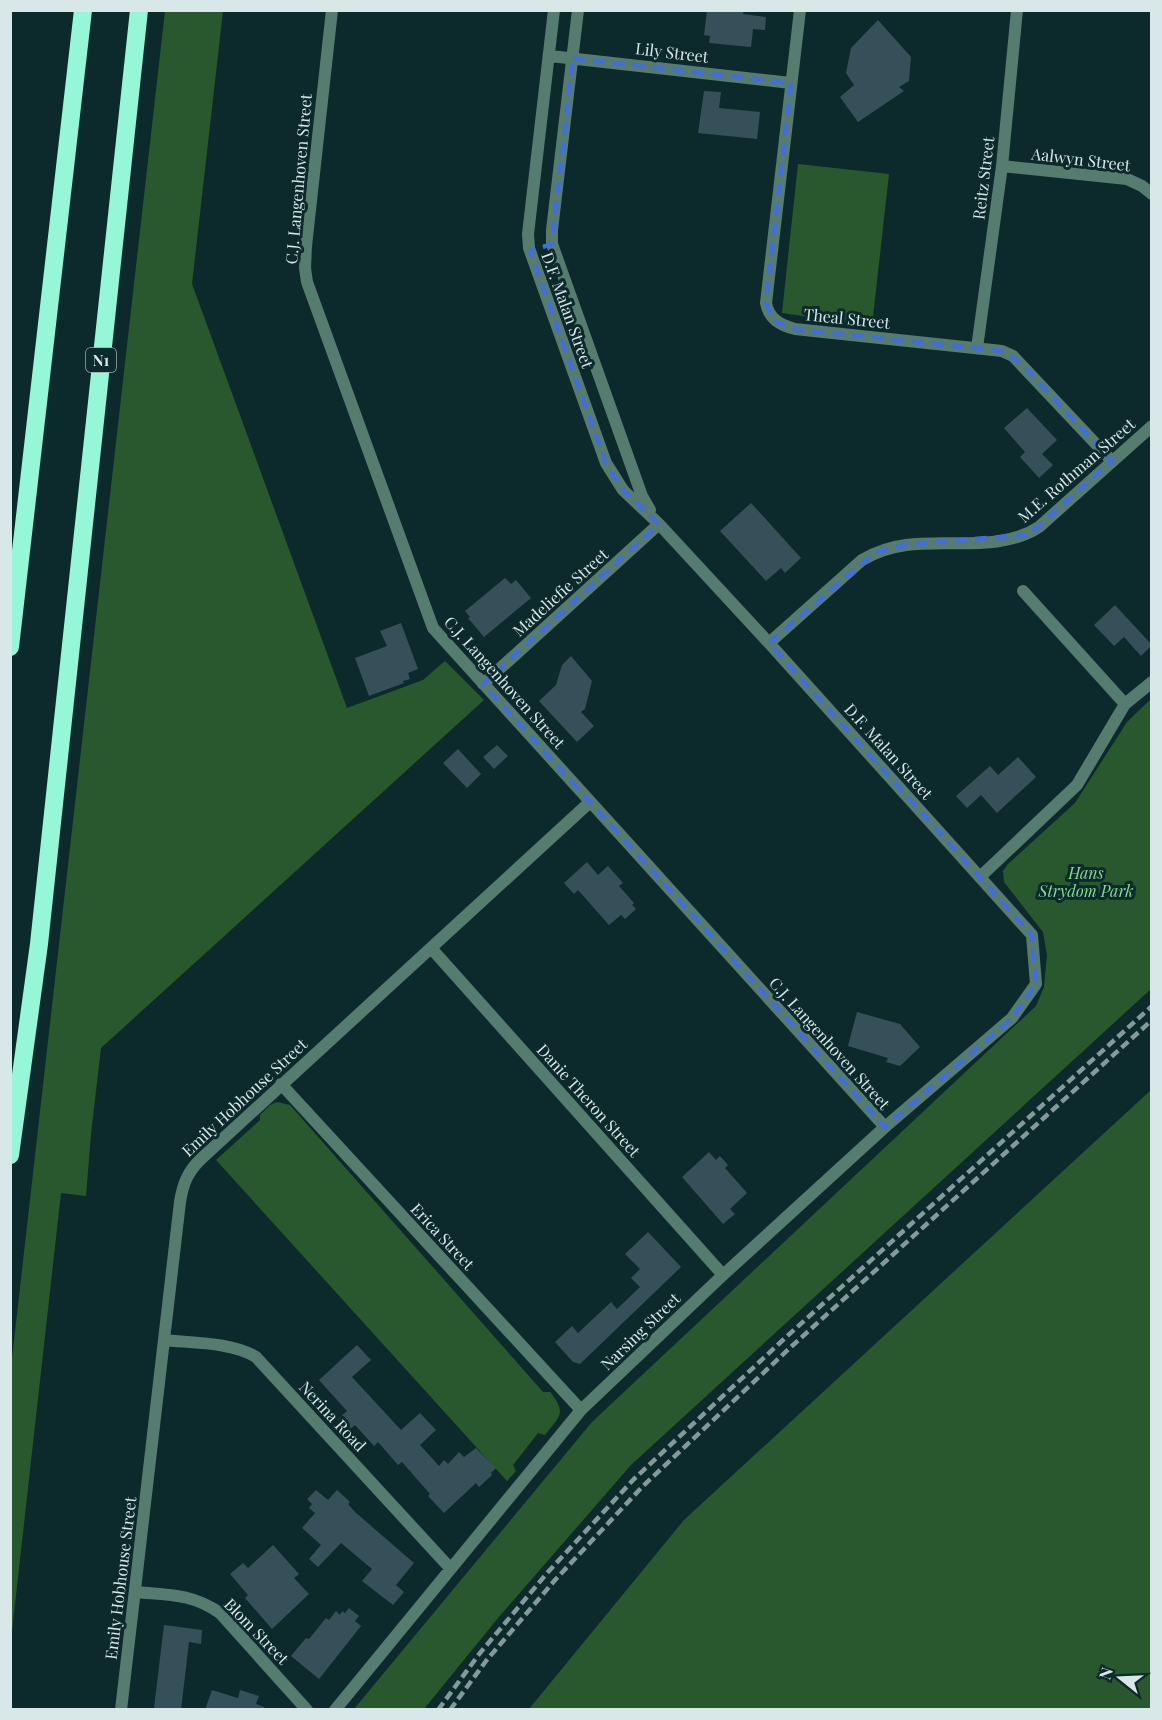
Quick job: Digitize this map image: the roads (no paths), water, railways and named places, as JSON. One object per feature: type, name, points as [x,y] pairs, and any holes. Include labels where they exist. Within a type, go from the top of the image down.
[{"type":"highway","points":[[10,647],[83,10]]},
{"type":"highway","name":"N1","points":[[10,1155],[39,944],[139,10]]},
{"type":"street","name":"C.J. Langenhoven Street","points":[[332,10],[306,246],[307,282],[433,628],[885,1127]]},
{"type":"street","name":"D.F. Malan Street","points":[[554,10],[528,234],[530,251],[606,464],[623,490],[658,524],[769,643],[1032,935],[1036,984],[1012,1018]]},
{"type":"street","name":"D.F. Malan Street","points":[[578,10],[552,244],[642,496],[658,524]]},
{"type":"street","name":"Theal Street","points":[[800,10],[766,303],[768,312],[775,321],[795,329],[1002,351],[1013,356],[1112,461]]},
{"type":"street","name":"Reitz Street","points":[[977,348],[1002,166],[1017,10]]},
{"type":"street","name":"Lily Street","points":[[550,56],[791,83]]},
{"type":"street","name":"Aalwyn Street","points":[[1002,166],[1127,179],[1152,194]]},
{"type":"street","points":[[530,251],[552,244]]},
{"type":"street","name":"M.E. Rothman Street","points":[[769,643],[862,560],[876,552],[908,544],[987,542],[1028,535],[1152,426]]},
{"type":"street","name":"Madeliefie Street","points":[[483,684],[658,524]]},
{"type":"street","points":[[1023,591],[1125,704]]},
{"type":"street","points":[[980,876],[1077,785],[1125,704],[1152,682]]},
{"type":"street","name":"Emily Hobhouse Street","points":[[121,1710],[180,1202],[183,1184],[188,1173],[281,1084],[590,802]]},
{"type":"street","name":"Danie Theron Street","points":[[431,948],[723,1275]]},
{"type":"street","name":"Narsing Street","points":[[335,1710],[581,1410],[723,1275],[885,1127],[1012,1018]]},
{"type":"street","name":"Erica Street","points":[[281,1084],[581,1410]]},
{"type":"street","name":"Nerina Road","points":[[164,1340],[232,1348],[246,1351],[256,1357],[450,1568]]},
{"type":"street","name":"Blom Street","points":[[135,1592],[193,1598],[207,1604],[220,1613],[307,1710]]},
{"type":"railway","points":[[438,1710],[480,1653],[548,1572],[634,1479],[784,1339],[1152,1006]]},
{"type":"railway","points":[[450,1710],[486,1661],[555,1580],[643,1486],[792,1346],[1152,1020]]},
{"type":"park label","name":"Hans Strydom Park","points":[[1086,881]]}]
